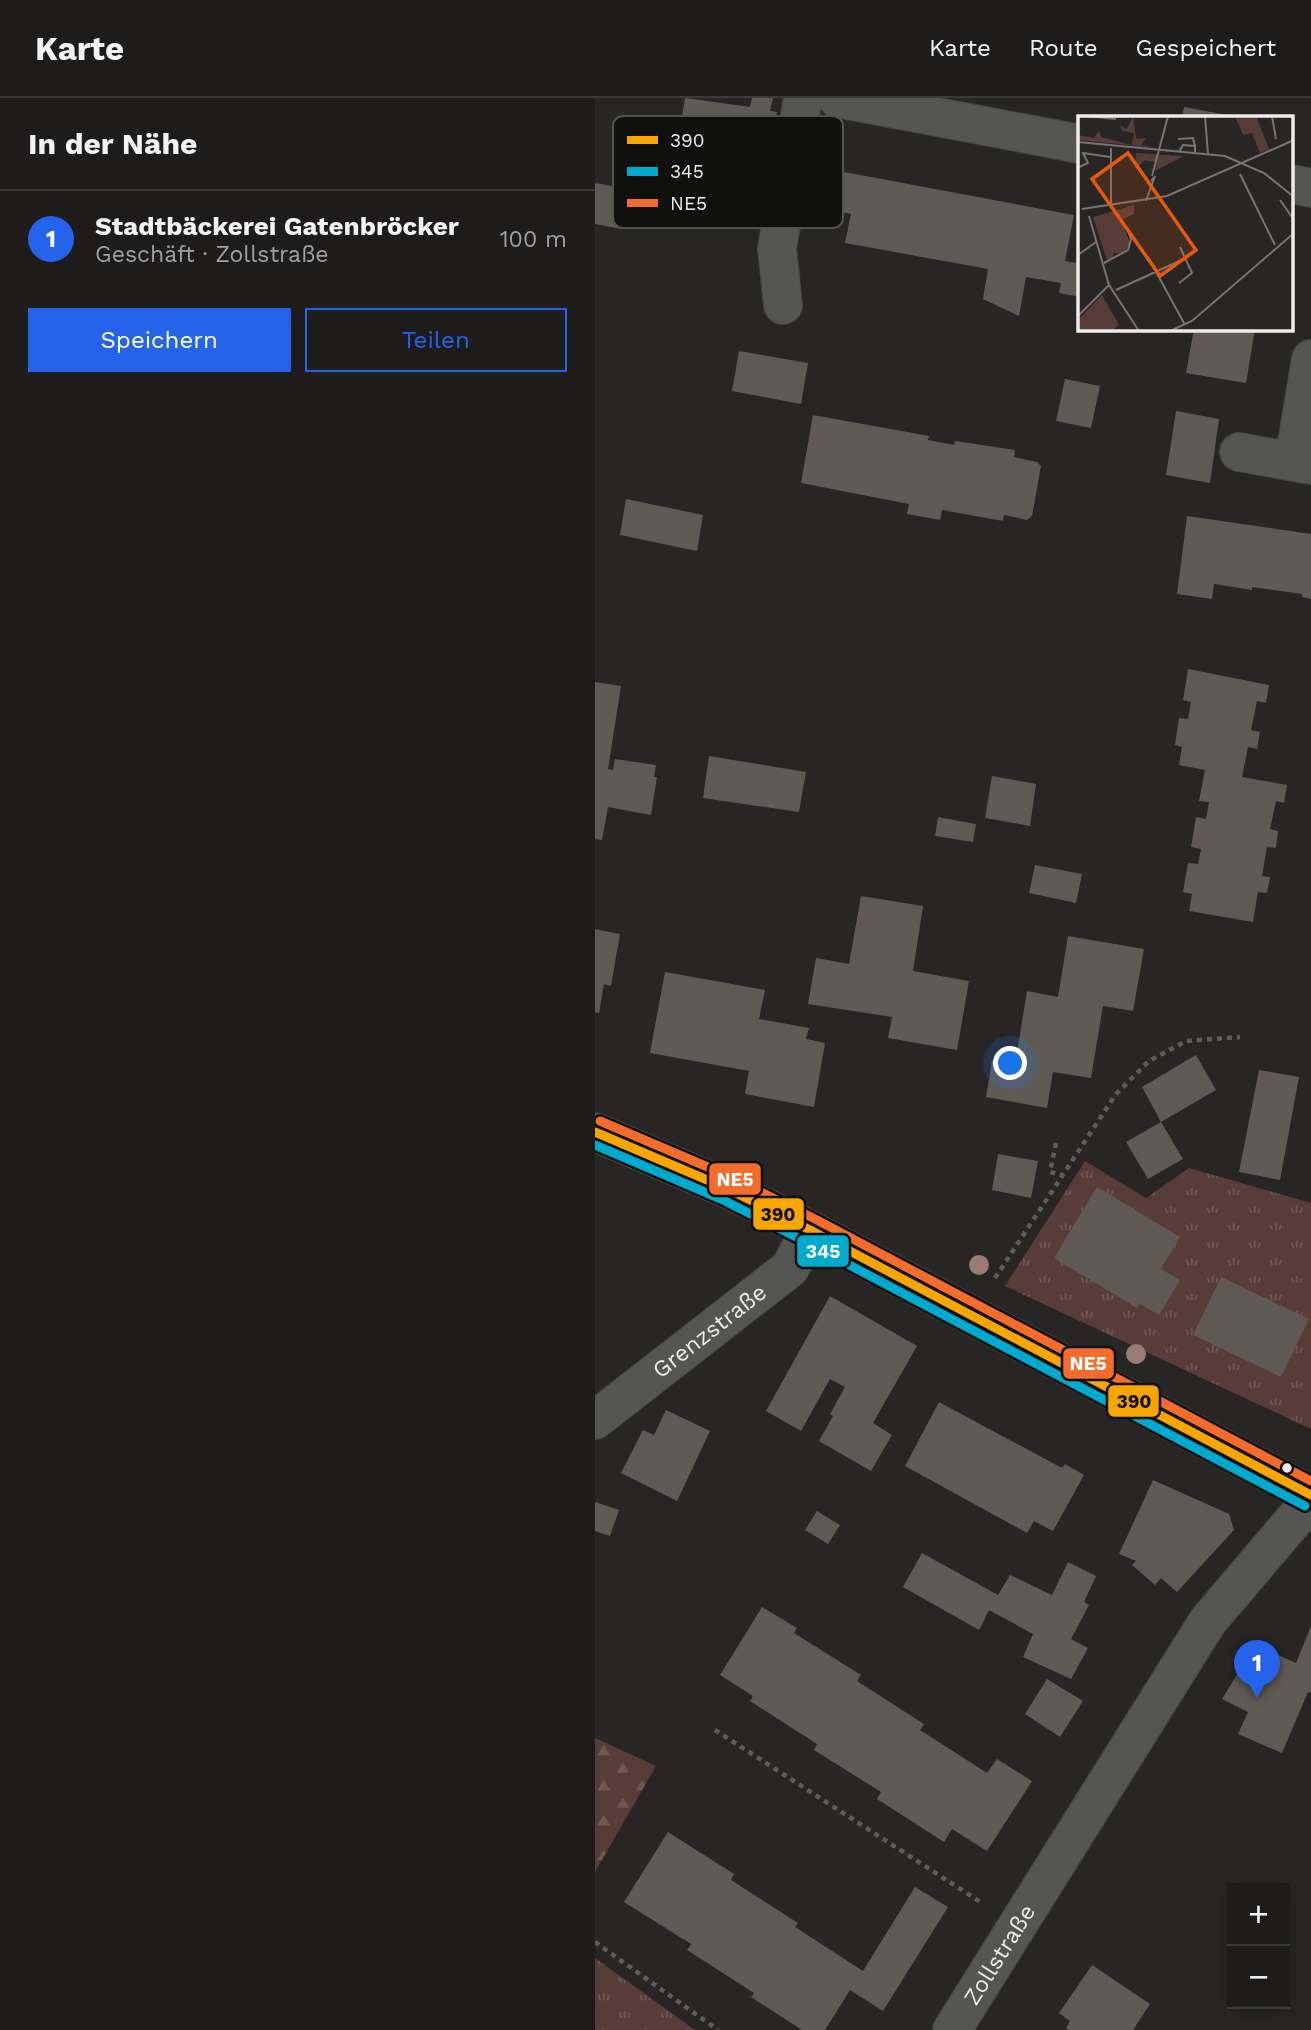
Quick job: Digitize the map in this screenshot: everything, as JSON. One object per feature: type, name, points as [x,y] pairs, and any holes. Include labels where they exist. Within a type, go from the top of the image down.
[{"type":"street","points":[[800,116],[803,98]]},
{"type":"street","points":[[837,98],[1078,144]]},
{"type":"street","points":[[1293,184],[1311,188]]},
{"type":"street","points":[[780,228],[777,248],[783,306]]},
{"type":"street","points":[[1239,452],[1302,463],[1311,359]]},
{"type":"street","points":[[595,1132],[693,1173],[810,1230],[1311,1498]]},
{"type":"street","name":"Grenzstraße","points":[[595,1420],[790,1268],[810,1230]]},
{"type":"street","name":"Zollstraße","points":[[952,2030],[1208,1621],[1311,1498]]},
{"type":"path","points":[[971,1315],[1116,1094],[1149,1061],[1186,1041],[1240,1037]]},
{"type":"path","points":[[1056,1143],[1050,1172],[1062,1175]]},
{"type":"path","points":[[715,1730],[1018,1926]]},
{"type":"path","points":[[595,1942],[718,2030]]},
{"type":"green space","points":[[1085,1161],[1146,1198],[1189,1168],[1311,1203],[1311,1429],[1005,1286]]},
{"type":"green space","points":[[595,1738],[656,1766],[595,1872]]},
{"type":"green space","points":[[595,1958],[695,2030],[595,2030]]},
{"type":"building","points":[[685,98],[750,107],[752,98],[773,98],[770,111],[777,112],[776,116],[682,116]]},
{"type":"building","points":[[1184,107],[1232,116],[1182,116]]},
{"type":"building","points":[[843,172],[1074,215],[1065,261],[1076,263],[1078,256],[1078,297],[1059,293],[1061,283],[1026,277],[1019,316],[983,299],[988,269],[845,243],[851,214],[843,212]]},
{"type":"building","points":[[595,183],[613,186],[613,227],[595,224]]},
{"type":"building","points":[[1194,331],[1255,331],[1246,383],[1186,373]]},
{"type":"building","points":[[739,351],[808,363],[801,404],[732,391]]},
{"type":"building","points":[[1065,379],[1100,386],[1091,428],[1056,421]]},
{"type":"building","points":[[1176,411],[1219,419],[1210,483],[1166,475]]},
{"type":"building","points":[[813,415],[929,436],[928,440],[954,445],[955,441],[1015,450],[1014,457],[1037,462],[1041,466],[1032,516],[1027,520],[1004,515],[1003,521],[942,510],[940,520],[907,514],[909,504],[801,483]]},
{"type":"building","points":[[626,499],[703,515],[697,551],[620,535]]},
{"type":"building","points":[[1187,516],[1311,534],[1311,599],[1302,597],[1302,594],[1214,584],[1212,599],[1177,594]]},
{"type":"building","points":[[1188,669],[1269,685],[1266,703],[1257,701],[1251,730],[1260,732],[1257,749],[1248,747],[1242,777],[1287,785],[1284,803],[1276,801],[1270,829],[1278,831],[1276,848],[1267,847],[1262,876],[1270,877],[1267,893],[1258,892],[1253,922],[1189,911],[1192,894],[1183,892],[1188,863],[1198,864],[1201,849],[1191,847],[1196,817],[1206,819],[1209,802],[1199,801],[1205,770],[1179,765],[1182,747],[1175,745],[1179,718],[1188,719],[1191,702],[1183,700]]},
{"type":"building","points":[[595,682],[621,686],[608,769],[613,770],[615,759],[656,765],[654,777],[657,777],[651,815],[608,807],[602,840],[595,839]]},
{"type":"building","points":[[709,756],[806,772],[799,812],[703,798]]},
{"type":"building","points":[[992,776],[1036,784],[1030,826],[985,818]]},
{"type":"building","points":[[938,817],[976,824],[973,842],[935,836]]},
{"type":"building","points":[[1035,865],[1082,874],[1076,903],[1029,893]]},
{"type":"building","points":[[861,896],[923,906],[913,971],[969,981],[957,1050],[888,1038],[892,1017],[808,1004],[816,958],[849,964]]},
{"type":"building","points":[[595,929],[620,934],[611,986],[604,984],[599,1013],[595,1012]]},
{"type":"building","points":[[1068,936],[1144,949],[1133,1011],[1103,1006],[1091,1078],[1053,1072],[1047,1108],[986,1097],[992,1060],[1015,1065],[1027,991],[1058,997]]},
{"type":"building","points":[[665,972],[765,990],[759,1019],[809,1028],[806,1039],[825,1043],[814,1107],[745,1094],[749,1071],[650,1053]]},
{"type":"building","points":[[1196,1055],[1216,1090],[1161,1122],[1142,1087]]},
{"type":"building","points":[[1259,1070],[1299,1077],[1280,1180],[1239,1172]]},
{"type":"building","points":[[1161,1122],[1183,1159],[1148,1179],[1126,1142]]},
{"type":"building","points":[[998,1154],[1038,1161],[1031,1198],[992,1190]]},
{"type":"building","points":[[1097,1187],[1180,1237],[1161,1269],[1180,1280],[1159,1315],[1140,1304],[1137,1308],[1054,1258]]},
{"type":"building","points":[[1221,1277],[1309,1319],[1281,1377],[1193,1335]]},
{"type":"building","points":[[830,1296],[917,1346],[873,1423],[892,1435],[871,1471],[819,1441],[845,1387],[830,1379],[801,1431],[766,1411]]},
{"type":"building","points":[[939,1402],[1062,1468],[1065,1464],[1084,1475],[1053,1531],[1034,1521],[1027,1533],[905,1466]]},
{"type":"building","points":[[666,1410],[710,1431],[677,1501],[621,1473],[643,1430],[654,1435]]},
{"type":"building","points":[[1153,1480],[1229,1514],[1234,1530],[1177,1592],[1161,1578],[1155,1585],[1132,1565],[1136,1561],[1119,1554]]},
{"type":"building","points":[[595,1502],[619,1510],[610,1536],[595,1531]]},
{"type":"building","points":[[817,1511],[840,1525],[828,1544],[805,1530]]},
{"type":"building","points":[[922,1553],[998,1595],[1010,1575],[1052,1595],[1068,1562],[1096,1576],[1084,1602],[1089,1605],[1071,1639],[1088,1648],[1071,1679],[1023,1657],[1033,1634],[989,1610],[979,1630],[903,1587]]},
{"type":"building","points":[[762,1607],[797,1628],[794,1633],[861,1675],[857,1681],[924,1724],[920,1730],[987,1773],[997,1759],[1032,1781],[987,1851],[952,1829],[944,1842],[877,1799],[881,1792],[814,1750],[817,1744],[750,1701],[753,1696],[720,1675]]},
{"type":"building","points":[[1311,1626],[1311,1693],[1308,1692],[1282,1753],[1238,1734],[1248,1712],[1222,1699],[1255,1645],[1296,1663]]},
{"type":"building","points":[[1047,1679],[1083,1701],[1060,1737],[1025,1714]]},
{"type":"building","points":[[668,1832],[734,1874],[731,1880],[798,1923],[795,1927],[863,1971],[915,1887],[948,1907],[883,2011],[850,1990],[825,2030],[802,2030],[751,1997],[754,1993],[687,1950],[691,1944],[624,1902]]},
{"type":"building","points":[[1092,1965],[1150,2004],[1133,2030],[1066,2028],[1070,2021],[1059,2013]]},
{"type":"transit line","name":"NE5","points":[[600,1121],[731,1177],[815,1219],[1311,1481]]},
{"type":"transit line","name":"390","points":[[595,1132],[726,1188],[810,1230],[1311,1495]]},
{"type":"transit line","name":"345","points":[[595,1145],[721,1199],[804,1241],[1305,1506]]},
{"type":"place","name":"Stadtbäckerei Gatenbröcker","points":[[1257,1698]]}]
